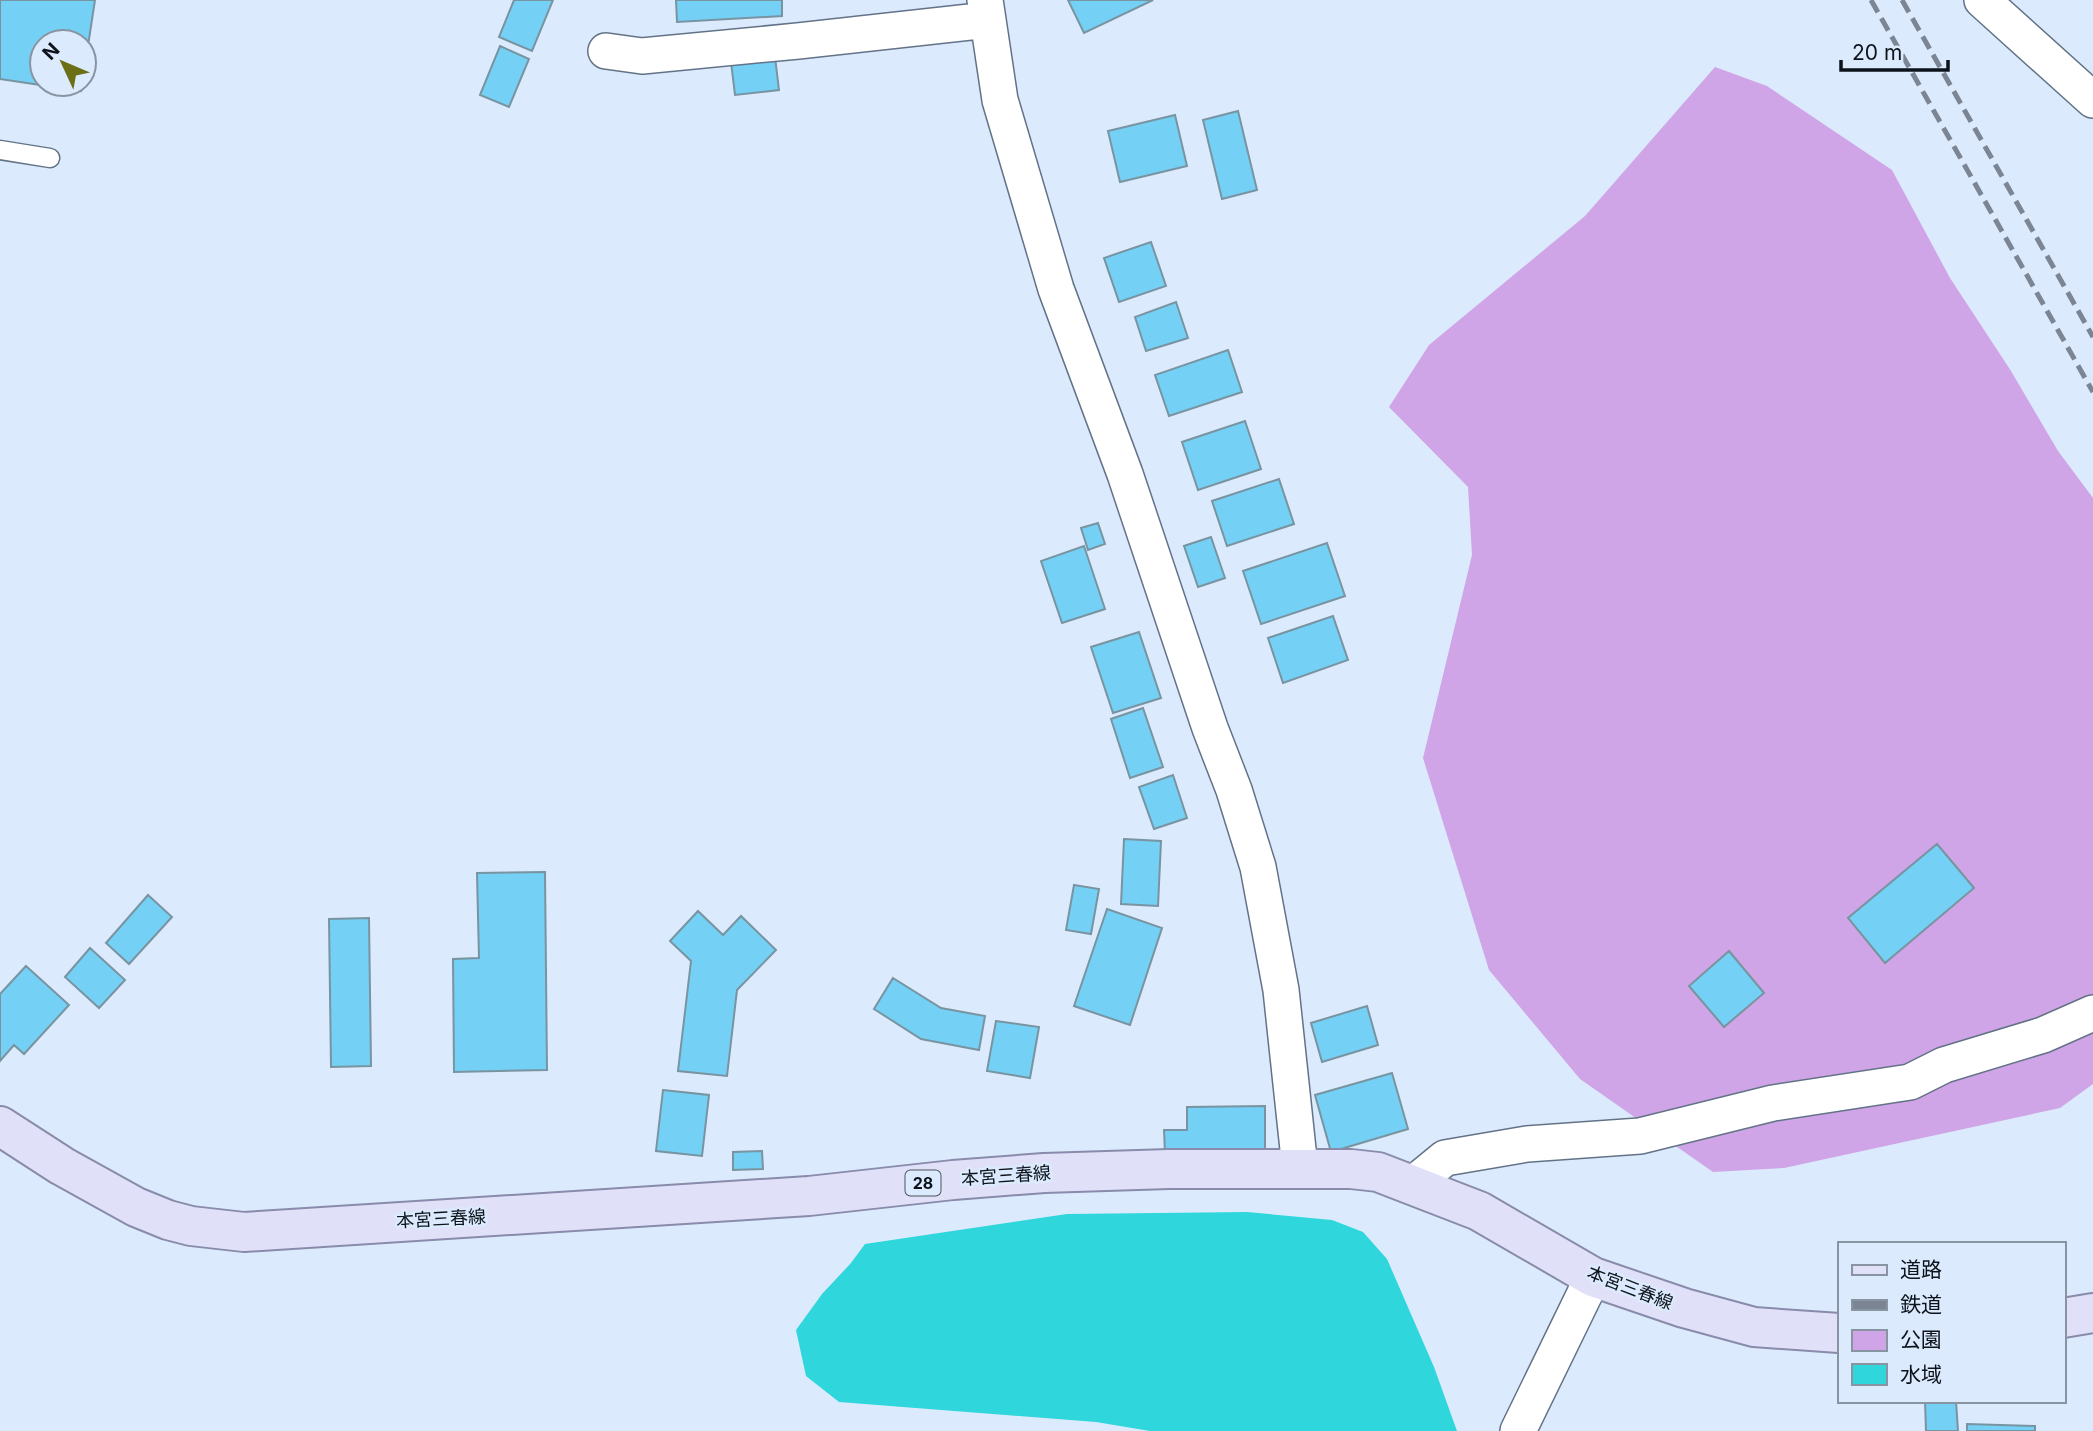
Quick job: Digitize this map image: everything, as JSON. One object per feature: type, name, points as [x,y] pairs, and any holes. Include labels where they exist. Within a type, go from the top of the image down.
[{"type":"main road","name":"本宮三春線","points":[[0,1126],[62,1166],[136,1207],[191,1226],[244,1232],[809,1196],[1044,1172],[1300,1168],[1378,1171],[1479,1211],[1593,1277],[1684,1308],[1754,1327],[1838,1333]]},
{"type":"main road","points":[[2065,1318],[2093,1313]]},
{"type":"street","points":[[1982,0],[2093,100]]},
{"type":"street","points":[[606,51],[642,56],[798,41],[986,10],[1000,100],[1056,289],[1125,474],[1258,867],[1281,990],[1300,1168]]},
{"type":"street","points":[[1412,1185],[1445,1158],[1527,1144],[1640,1136],[1773,1103],[1910,1082],[1944,1065],[2043,1035],[2093,1013]]},
{"type":"street","points":[[1518,1431],[1593,1277]]},
{"type":"lane","points":[[0,150],[50,158]]},
{"type":"green space","points":[[1715,67],[1767,86],[1892,170],[1950,278],[2011,371],[2058,451],[2093,498],[2093,1084],[2060,1108],[1784,1168],[1713,1172],[1580,1079],[1489,970],[1423,758],[1472,555],[1468,487],[1389,407],[1429,345],[1585,216]]},
{"type":"water","points":[[1247,1212],[1332,1220],[1363,1232],[1387,1259],[1434,1367],[1457,1431],[1150,1431],[1096,1422],[839,1402],[806,1376],[796,1330],[822,1294],[865,1244],[1067,1214]]},
{"type":"building","points":[[0,0],[95,0],[91,28],[28,28],[28,83],[0,79]]},
{"type":"building","points":[[514,0],[553,0],[532,51],[499,37]]},
{"type":"building","points":[[676,0],[782,0],[782,16],[677,22]]},
{"type":"building","points":[[1068,0],[1153,0],[1084,33]]},
{"type":"building","points":[[500,46],[529,59],[509,107],[480,95]]},
{"type":"building","points":[[775,57],[779,90],[735,95],[731,62]]},
{"type":"building","points":[[1238,111],[1257,190],[1222,199],[1203,120]]},
{"type":"building","points":[[1175,115],[1187,166],[1120,182],[1108,131]]},
{"type":"building","points":[[1151,242],[1166,286],[1119,302],[1104,258]]},
{"type":"building","points":[[1176,302],[1188,338],[1146,351],[1135,317]]},
{"type":"building","points":[[1228,350],[1242,392],[1169,416],[1155,375]]},
{"type":"building","points":[[1245,421],[1261,469],[1198,490],[1182,442]]},
{"type":"building","points":[[1279,479],[1294,524],[1227,546],[1212,501]]},
{"type":"building","points":[[1098,523],[1105,544],[1088,550],[1081,528]]},
{"type":"building","points":[[1211,537],[1225,578],[1198,587],[1184,546]]},
{"type":"building","points":[[1327,543],[1345,596],[1261,624],[1243,571]]},
{"type":"building","points":[[1084,546],[1105,609],[1062,623],[1041,561]]},
{"type":"building","points":[[1333,616],[1348,660],[1283,683],[1268,638]]},
{"type":"building","points":[[1139,632],[1161,698],[1113,713],[1091,647]]},
{"type":"building","points":[[1143,708],[1163,767],[1130,778],[1111,719]]},
{"type":"building","points":[[1173,775],[1187,818],[1154,829],[1139,787]]},
{"type":"building","points":[[1124,839],[1161,841],[1158,906],[1121,904]]},
{"type":"building","points":[[1937,844],[1974,888],[1885,963],[1848,918]]},
{"type":"building","points":[[545,872],[547,1070],[454,1072],[453,959],[479,958],[477,873]]},
{"type":"building","points":[[1074,885],[1099,889],[1091,934],[1066,930]]},
{"type":"building","points":[[148,895],[172,917],[129,964],[106,943]]},
{"type":"building","points":[[1107,909],[1162,928],[1130,1025],[1074,1006]]},
{"type":"building","points":[[698,911],[723,935],[741,916],[776,950],[737,990],[727,1076],[678,1071],[691,961],[670,941]]},
{"type":"building","points":[[369,918],[371,1066],[331,1067],[329,919]]},
{"type":"building","points":[[90,948],[125,980],[99,1008],[65,977]]},
{"type":"building","points":[[1729,951],[1764,993],[1724,1027],[1689,986]]},
{"type":"building","points":[[26,966],[69,1005],[24,1054],[14,1045],[0,1061],[0,994]]},
{"type":"building","points":[[893,978],[941,1008],[985,1016],[979,1050],[921,1039],[874,1009]]},
{"type":"building","points":[[1367,1006],[1378,1045],[1322,1062],[1311,1023]]},
{"type":"building","points":[[996,1021],[1039,1027],[1030,1078],[987,1071]]},
{"type":"building","points":[[1392,1073],[1408,1129],[1331,1152],[1315,1095]]},
{"type":"building","points":[[663,1090],[709,1095],[702,1156],[656,1151]]},
{"type":"building","points":[[1265,1106],[1265,1152],[1165,1153],[1164,1130],[1187,1130],[1187,1107]]},
{"type":"building","points":[[762,1151],[763,1169],[733,1170],[733,1152]]},
{"type":"building","points":[[1925,1403],[1956,1403],[1958,1431],[1926,1431]]},
{"type":"building","points":[[1967,1424],[2035,1426],[2035,1431],[1967,1431]]},
{"type":"railway","points":[[1871,0],[2093,392]]},
{"type":"railway","points":[[1902,0],[2093,337]]}]
